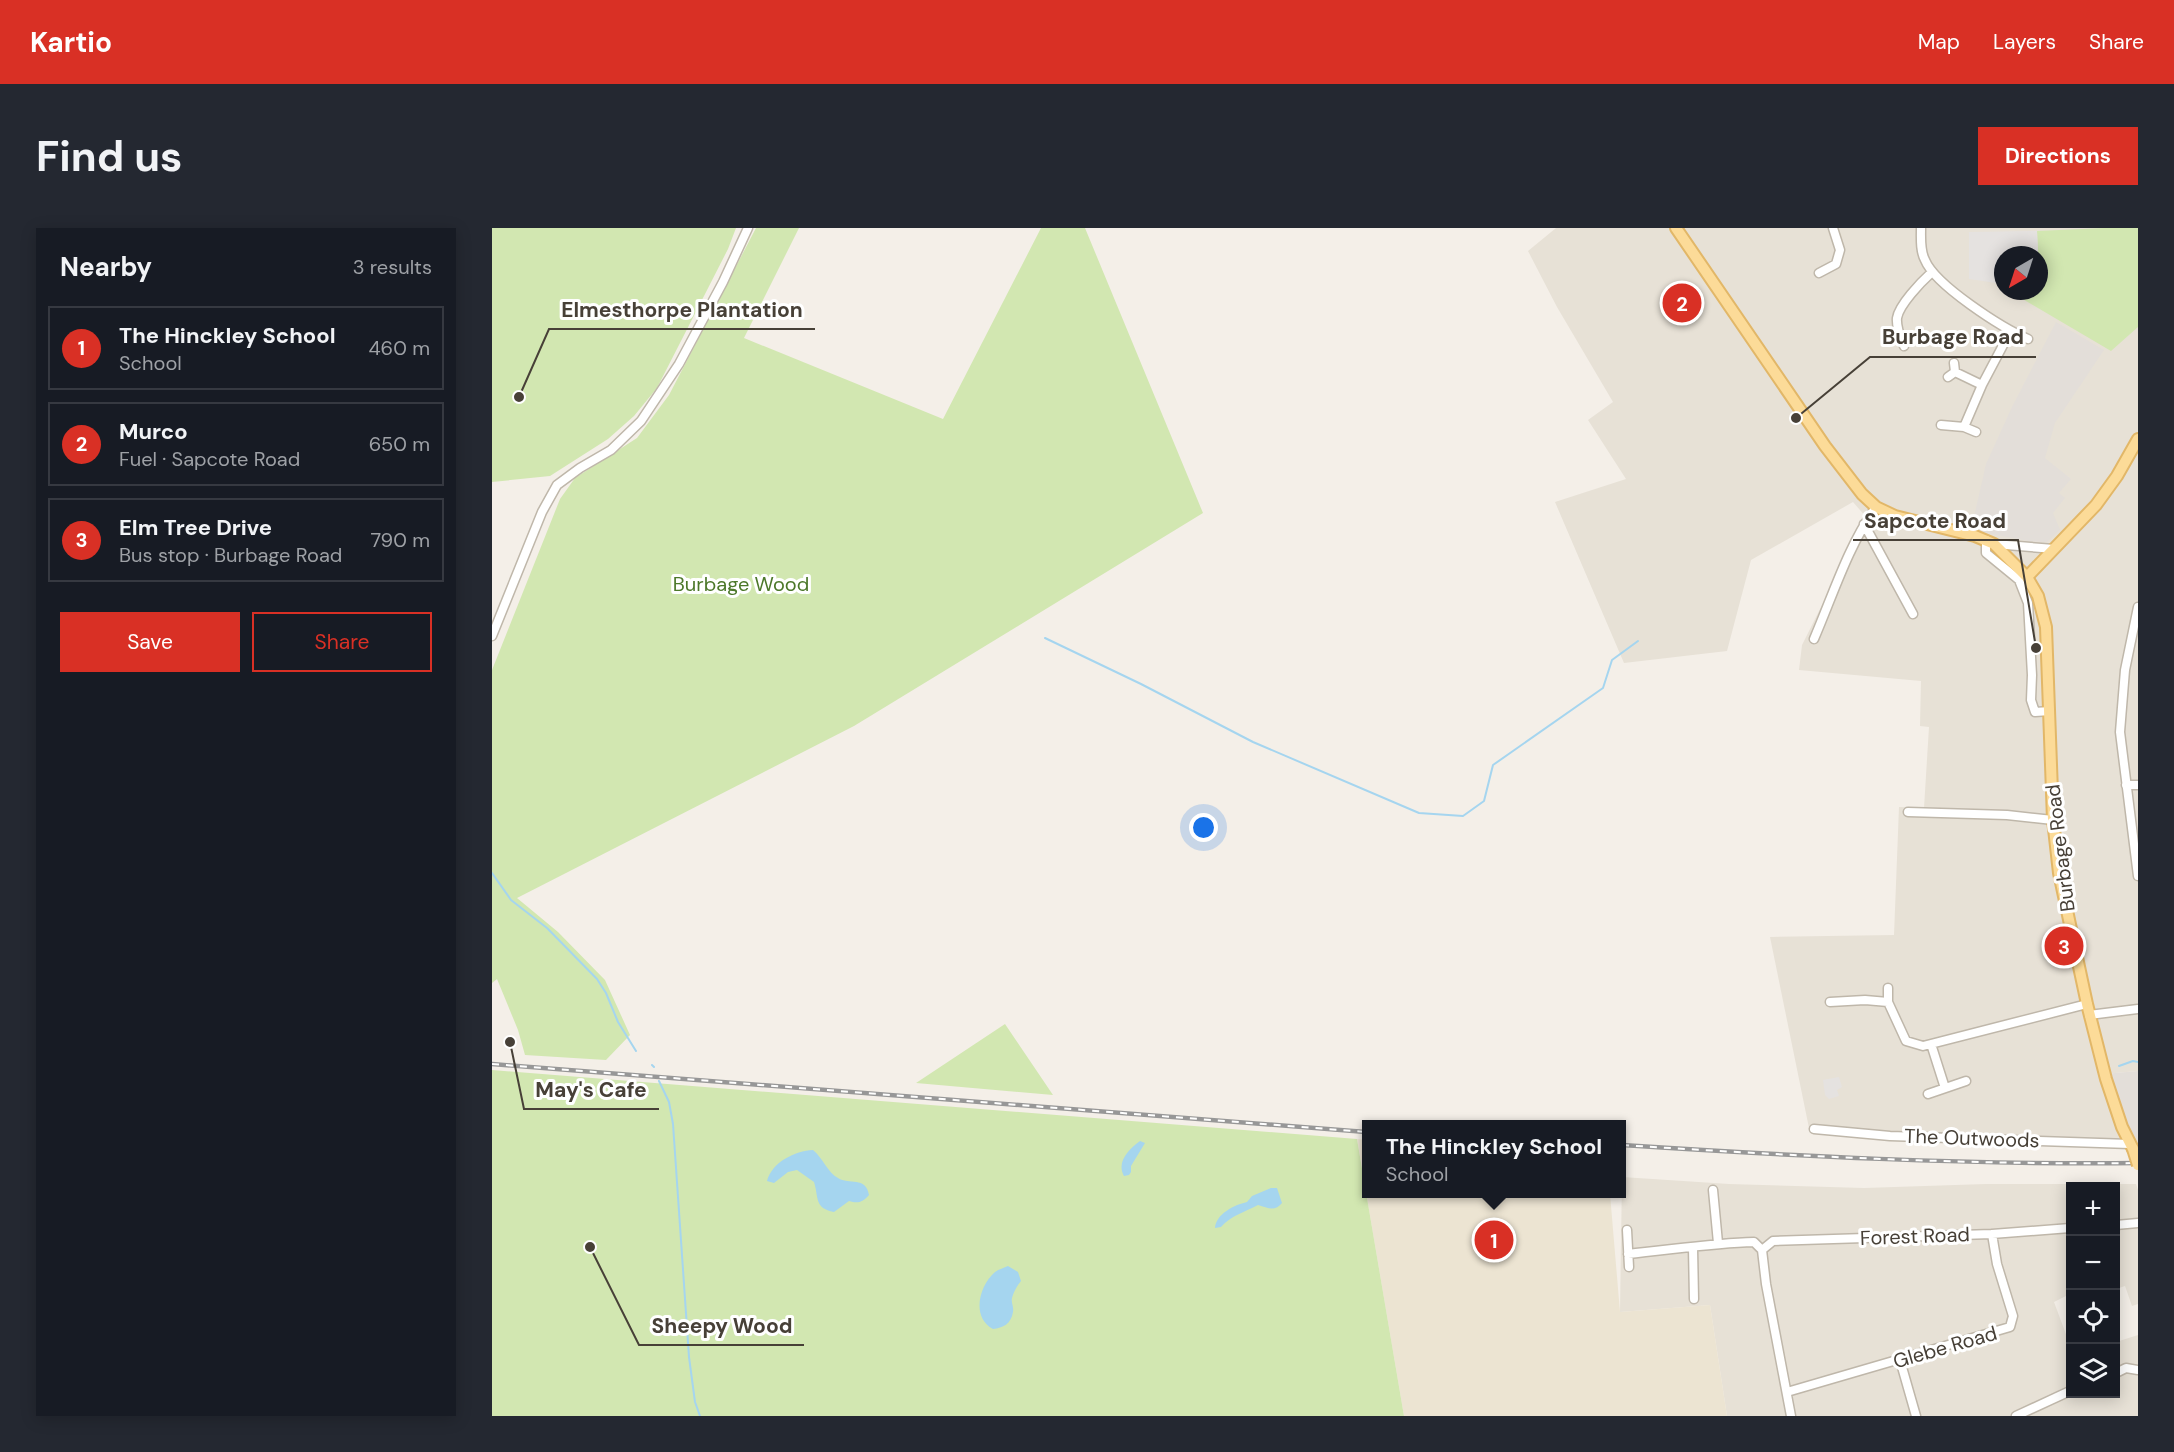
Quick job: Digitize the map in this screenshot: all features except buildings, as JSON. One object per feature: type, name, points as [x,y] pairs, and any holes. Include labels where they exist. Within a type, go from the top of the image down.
[{"type":"main road","points":[[1676,228],[1825,446],[1855,486],[1876,507],[1895,516],[1990,542]]},
{"type":"main road","points":[[2027,577],[2096,505],[2137,442]]},
{"type":"main road","name":"Burbage Road","points":[[1990,542],[2027,577],[2038,596],[2046,627],[2053,820],[2059,873],[2088,1009],[2106,1079],[2138,1165]]},
{"type":"street","points":[[492,636],[542,512],[557,484],[611,450],[641,421],[679,364],[723,282],[748,228]]},
{"type":"street","points":[[1819,273],[1836,264],[1840,250],[1833,228]]},
{"type":"street","points":[[1921,228],[1922,253],[1931,273],[1976,309],[2010,332],[2028,339]]},
{"type":"street","points":[[1904,346],[1898,326],[1898,315],[1921,282],[1931,273]]},
{"type":"street","points":[[1964,427],[1982,385],[2010,332]]},
{"type":"street","points":[[1952,371],[1982,385]]},
{"type":"street","points":[[1941,425],[1964,427],[1976,432]]},
{"type":"street","points":[[1814,639],[1864,524],[1876,507]]},
{"type":"street","points":[[1864,524],[1913,614]]},
{"type":"street","points":[[2050,711],[2036,712],[2031,700],[2028,603],[2019,580],[1986,553],[1990,542],[2054,549]]},
{"type":"street","points":[[2138,607],[2125,670],[2120,732],[2138,876]]},
{"type":"street","points":[[2126,785],[2138,785]]},
{"type":"street","points":[[1908,812],[2002,815],[2053,820]]},
{"type":"street","points":[[1887,988],[1888,1002],[1906,1041],[1923,1046],[2088,1009],[2138,1010]]},
{"type":"street","points":[[1830,1002],[1865,1000],[1888,1002]]},
{"type":"street","points":[[1931,1044],[1945,1088]]},
{"type":"street","points":[[1928,1094],[1966,1081]]},
{"type":"street","name":"The Outwoods","points":[[1814,1129],[1890,1136],[2131,1147]]},
{"type":"street","points":[[1713,1190],[1718,1243]]},
{"type":"street","points":[[2120,1225],[2138,1223]]},
{"type":"street","name":"Forest Road","points":[[1762,1250],[1773,1241],[1992,1234],[2066,1228]]},
{"type":"street","points":[[1627,1230],[1629,1267]]},
{"type":"street","name":"Glebe Road","points":[[1787,1392],[2010,1327],[2013,1316],[1997,1264],[1992,1234]]},
{"type":"street","points":[[1628,1254],[1693,1248],[1718,1243],[1754,1242],[1762,1250],[1766,1284],[1791,1416]]},
{"type":"street","points":[[1693,1248],[1694,1299]]},
{"type":"street","points":[[1900,1360],[1916,1416]]},
{"type":"street","points":[[2120,1371],[2126,1368],[2138,1370]]},
{"type":"street","points":[[2013,1414],[2066,1393]]},
{"type":"shaded area","points":[[1556,228],[2138,228],[2138,1071],[2104,1074],[2127,1140],[1890,1133],[1809,1128],[1770,937],[1894,935],[1899,807],[1924,808],[1929,727],[1920,726],[1921,681],[1799,670],[1802,645],[1866,517],[1853,502],[1751,560],[1727,651],[1624,663],[1555,502],[1626,479],[1588,420],[1613,402],[1557,307],[1528,251]]},
{"type":"shaded area","points":[[2037,231],[2038,246],[1994,246],[1994,283],[1969,279],[1969,232]]},
{"type":"shaded area","points":[[2056,322],[2104,350],[2055,423],[2045,458],[2071,479],[2059,493],[2065,498],[2053,513],[2060,530],[2047,542],[2028,541],[1971,530],[1986,464],[2012,407]]},
{"type":"shaded area","points":[[2138,1071],[2138,1150],[2103,1074]]},
{"type":"shaded area","points":[[1839,1077],[1842,1087],[1837,1090],[1839,1096],[1829,1099],[1825,1095],[1823,1080]]},
{"type":"shaded area","points":[[1357,1139],[1362,1140],[1362,1168]]},
{"type":"shaded area","points":[[1626,1177],[1729,1184],[1864,1188],[2066,1184],[2066,1296],[2054,1302],[2066,1334],[2066,1398],[2120,1398],[2120,1341],[2138,1335],[2138,1416],[1727,1416],[1710,1305],[1620,1312],[1622,1198],[1626,1198]]},
{"type":"shaded area","points":[[2120,1184],[2136,1184],[2138,1190],[2138,1304],[2132,1306],[2125,1286],[2120,1288]]},
{"type":"shaded area","points":[[1367,1198],[1610,1198],[1620,1312],[1710,1305],[1727,1416],[1404,1416]]},
{"type":"green space","points":[[492,228],[736,228],[728,249],[657,388],[634,416],[608,439],[550,476],[492,482]]},
{"type":"green space","name":"Burbage Wood","points":[[756,228],[799,228],[744,338],[943,419],[1041,228],[1085,228],[1203,513],[854,726],[517,898],[558,932],[605,980],[630,1035],[606,1060],[525,1055],[518,1030],[497,979],[492,983],[492,670],[560,499],[575,478],[637,438],[669,395]]},
{"type":"green space","points":[[2138,228],[2138,327],[2111,351],[2024,300],[2048,300],[2048,246],[2038,246],[2037,231]]},
{"type":"green space","points":[[1005,1024],[1053,1095],[916,1083]]},
{"type":"green space","points":[[492,1070],[1357,1139],[1362,1168],[1362,1198],[1367,1198],[1404,1416],[492,1416]]},
{"type":"water","points":[[1140,1141],[1145,1143],[1131,1166],[1131,1172],[1124,1176],[1122,1166],[1125,1156]]},
{"type":"water","points":[[813,1150],[834,1175],[842,1180],[861,1183],[869,1195],[860,1202],[849,1201],[834,1212],[820,1205],[814,1182],[797,1170],[788,1172],[774,1183],[767,1181],[779,1163],[792,1155]]},
{"type":"water","points":[[1271,1188],[1277,1188],[1282,1203],[1277,1208],[1258,1205],[1233,1217],[1221,1227],[1215,1228],[1219,1218],[1226,1211]]},
{"type":"water","points":[[1008,1266],[1018,1272],[1021,1281],[1012,1298],[1013,1310],[1010,1320],[1003,1326],[993,1329],[982,1317],[980,1301],[989,1278],[995,1272]]},
{"type":"waterway","points":[[1045,638],[1253,742],[1419,813],[1463,816],[1484,801],[1493,765],[1603,688],[1612,660],[1638,641]]},
{"type":"waterway","points":[[492,873],[511,900],[547,928],[597,979],[606,993],[618,1022],[636,1051]]},
{"type":"waterway","points":[[2119,1066],[2133,1061],[2138,1062]]},
{"type":"waterway","points":[[659,1081],[669,1102],[673,1124],[689,1357],[695,1402],[700,1416]]},
{"type":"railway","points":[[492,1064],[1362,1132]]},
{"type":"railway","points":[[1626,1145],[1880,1159],[2009,1163],[2138,1163]]},
{"type":"place","name":"Murco","points":[[1682,303]]},
{"type":"place","name":"Elmesthorpe Plantation","points":[[519,397]]},
{"type":"place","name":"Burbage Road","points":[[1796,418]]},
{"type":"place","name":"Sapcote Road","points":[[2036,648]]},
{"type":"place","name":"Elm Tree Drive","points":[[2064,946]]},
{"type":"place","name":"May's Cafe","points":[[510,1042]]},
{"type":"place","name":"The Hinckley School","points":[[1494,1240]]},
{"type":"place","name":"Sheepy Wood","points":[[590,1247]]}]
